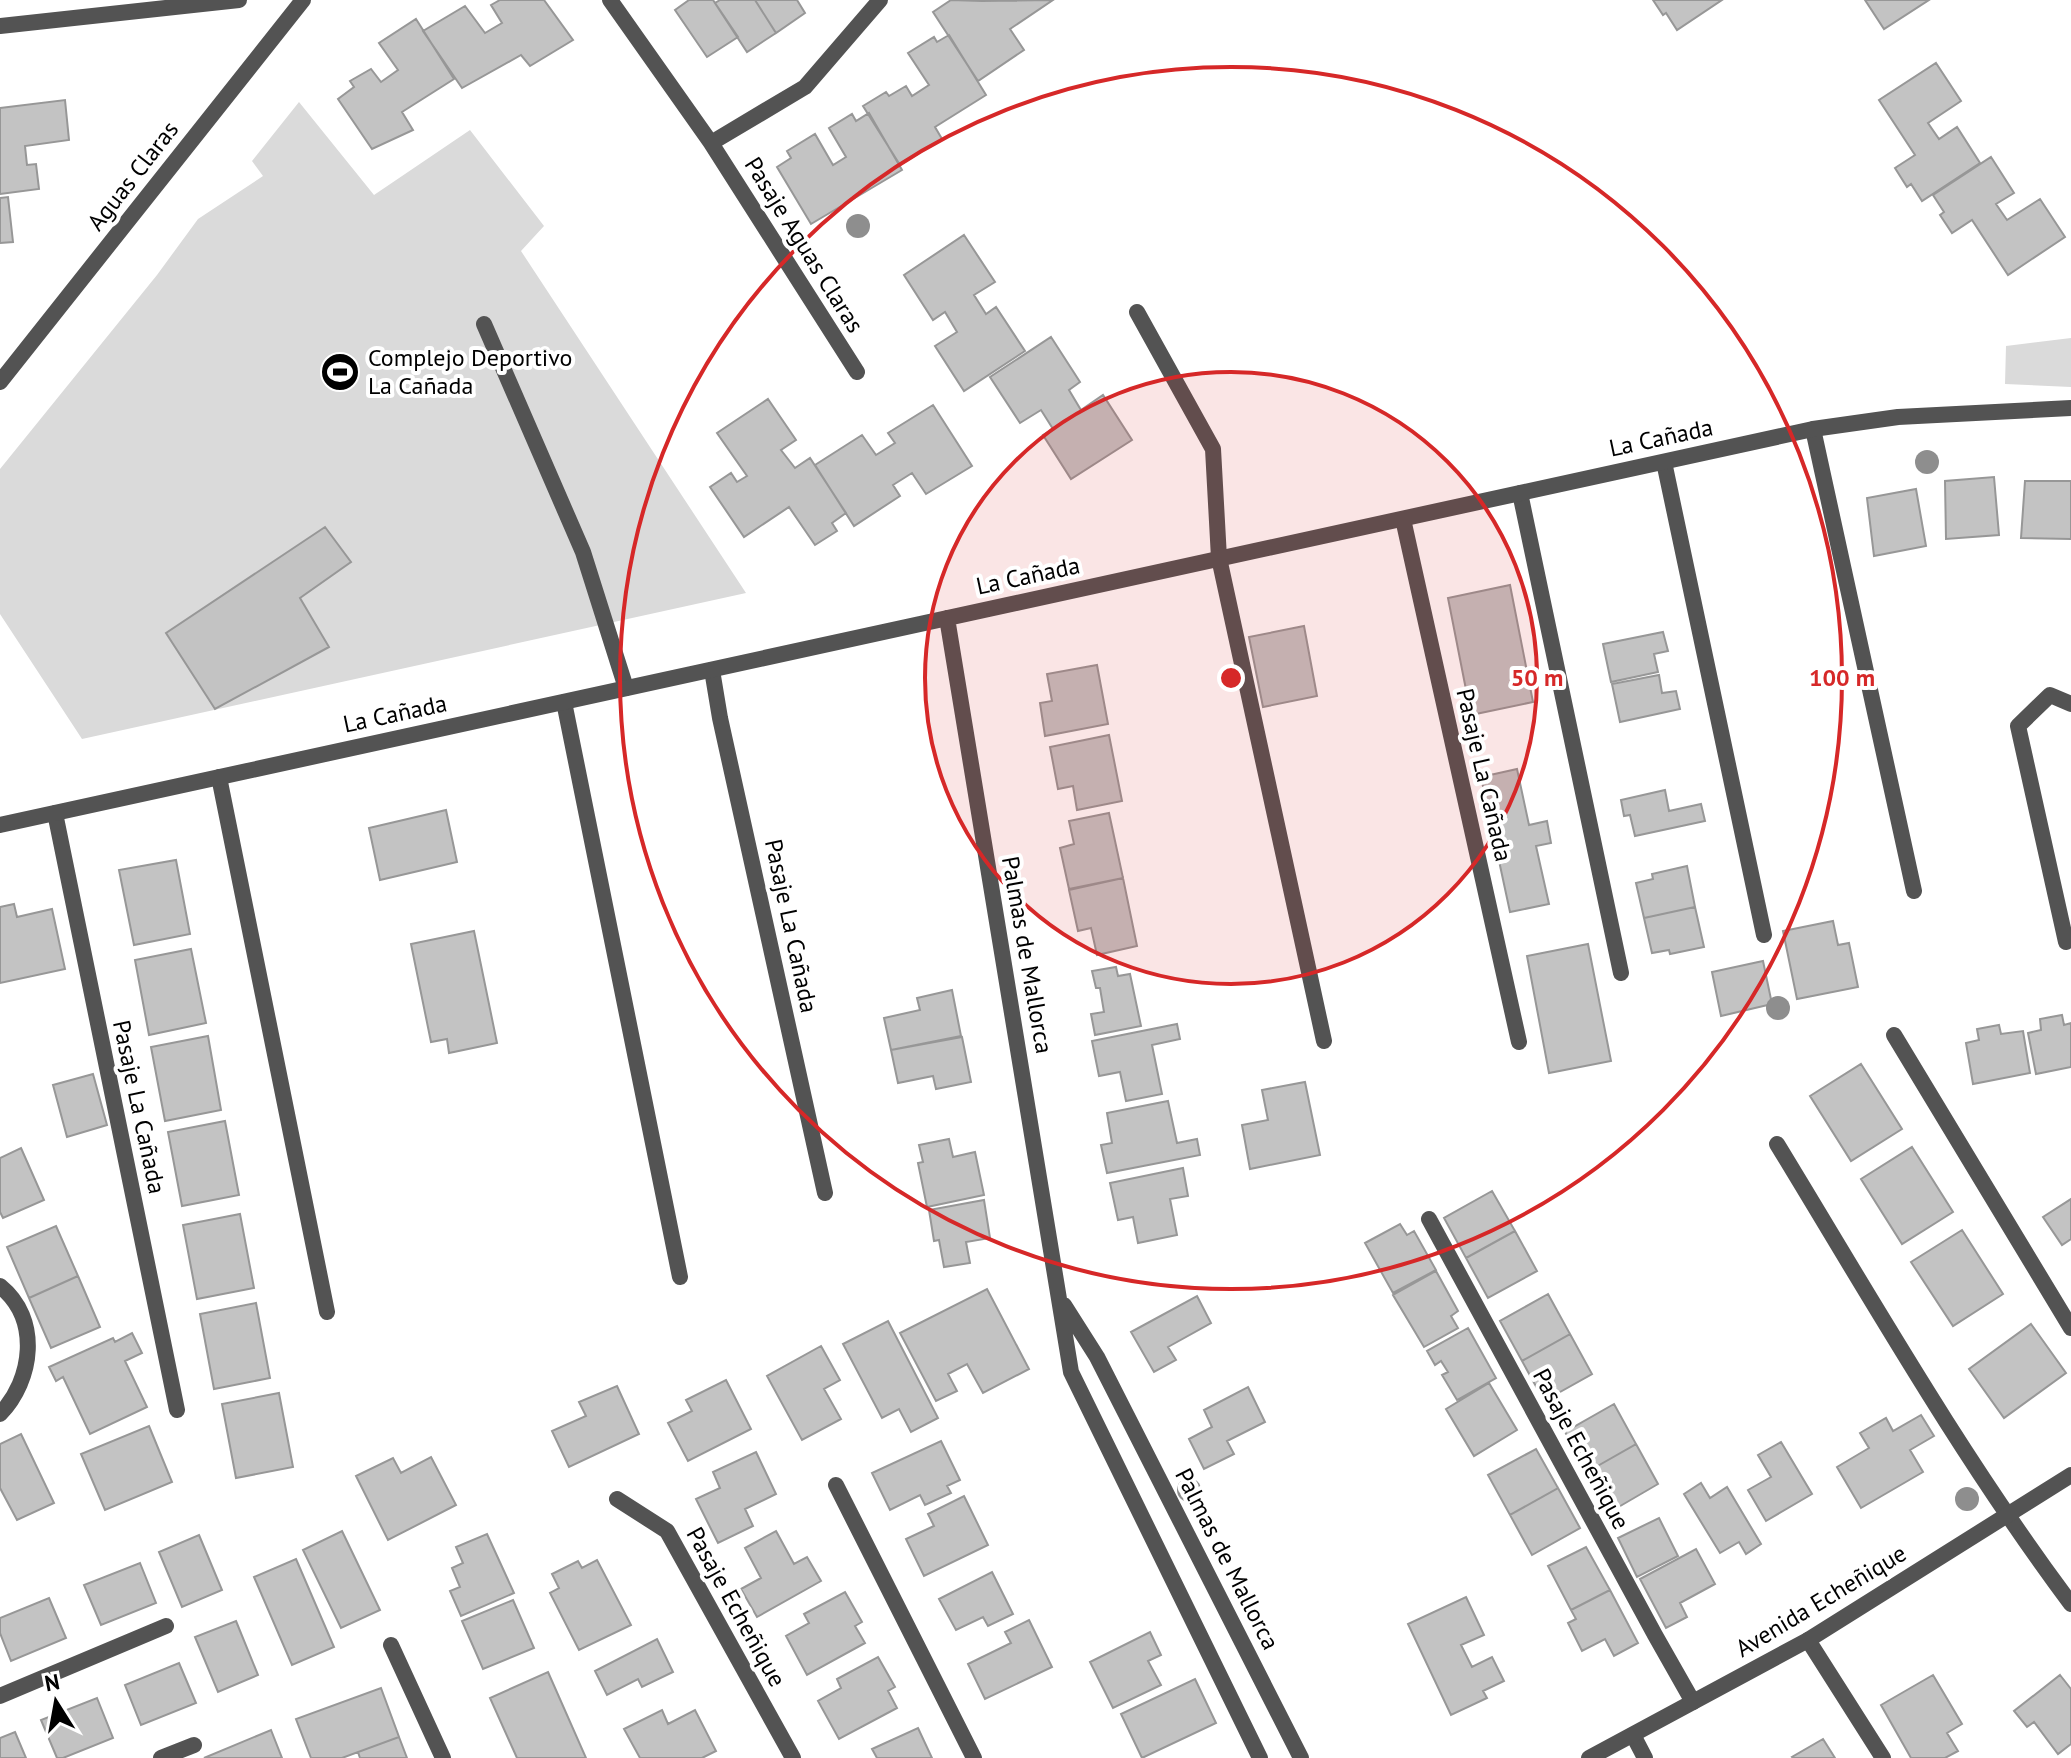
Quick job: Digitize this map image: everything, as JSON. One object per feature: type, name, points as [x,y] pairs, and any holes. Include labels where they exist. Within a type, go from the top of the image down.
[{"type":"street","points":[[0,26],[239,0]]},
{"type":"street","name":"Aguas Claras","points":[[0,382],[303,0]]},
{"type":"street","name":"Pasaje Aguas Claras","points":[[711,143],[805,87],[880,0]]},
{"type":"street","name":"Pasaje Aguas Claras","points":[[611,2],[711,143],[857,372]]},
{"type":"street","points":[[1137,312],[1213,449],[1219,558],[1324,1041]]},
{"type":"street","points":[[484,324],[583,552],[626,688]]},
{"type":"street","name":"La Cañada","points":[[0,825],[1813,429],[1898,417],[2071,408]]},
{"type":"street","points":[[1813,429],[1914,891]]},
{"type":"street","points":[[1664,462],[1764,935]]},
{"type":"street","points":[[1520,493],[1621,973]]},
{"type":"street","name":"Pasaje La Cañada","points":[[1403,519],[1519,1042]]},
{"type":"street","name":"Palmas de Mallorca","points":[[947,618],[1071,1372],[1260,1758]]},
{"type":"street","name":"Pasaje La Cañada","points":[[712,670],[825,1193]]},
{"type":"street","points":[[2071,704],[2050,695],[2018,726],[2066,942],[2071,938]]},
{"type":"street","points":[[564,702],[680,1277]]},
{"type":"street","points":[[219,777],[327,1312]]},
{"type":"street","name":"Pasaje La Cañada","points":[[55,813],[177,1410]]},
{"type":"street","points":[[1894,1035],[2071,1328]]},
{"type":"street","points":[[1777,1144],[1960,1445],[2006,1516],[2071,1604]]},
{"type":"street","name":"Pasaje Echeñique","points":[[1429,1219],[1693,1702]]},
{"type":"street","points":[[0,1286],[22,1315],[29,1344],[26,1373],[14,1400],[0,1414]]},
{"type":"street","name":"Palmas de Mallorca","points":[[1061,1300],[1097,1357],[1301,1758]]},
{"type":"street","name":"Avenida Echeñique","points":[[1589,1758],[1808,1640],[2071,1475]]},
{"type":"street","points":[[836,1485],[974,1758]]},
{"type":"street","name":"Pasaje Echeñique","points":[[617,1499],[667,1531],[793,1758]]},
{"type":"street","points":[[0,1696],[166,1626]]},
{"type":"street","points":[[1808,1640],[1883,1758]]},
{"type":"street","points":[[391,1645],[443,1758]]},
{"type":"street","points":[[1633,1735],[1645,1758]]},
{"type":"street","points":[[161,1758],[194,1745]]},
{"type":"shaded area","name":"Complejo Deportivo La Cañada","points":[[299,102],[374,195],[470,130],[544,226],[521,251],[746,593],[82,739],[0,614],[0,469],[157,275],[198,219],[263,176],[252,161]]},
{"type":"shaded area","points":[[2071,338],[2071,387],[2005,384],[2006,346]]},
{"type":"building","points":[[500,0],[544,0],[573,40],[530,66],[521,55],[462,88],[423,31],[465,6],[485,33],[502,23],[491,5]]},
{"type":"building","points":[[689,0],[713,0],[738,37],[707,57],[675,10]]},
{"type":"building","points":[[720,0],[755,0],[776,33],[747,52],[715,3]]},
{"type":"building","points":[[755,0],[797,0],[805,13],[776,33]]},
{"type":"building","points":[[951,0],[1053,0],[1010,29],[1024,50],[978,81],[933,12]]},
{"type":"building","points":[[1653,0],[1722,0],[1677,30]]},
{"type":"building","points":[[1865,0],[1929,0],[1884,29]]},
{"type":"building","points":[[416,19],[454,79],[402,112],[413,130],[372,149],[338,99],[354,87],[350,81],[371,69],[381,82],[398,70],[379,43]]},
{"type":"building","points":[[949,35],[986,95],[935,127],[942,139],[900,165],[863,106],[886,92],[889,96],[906,86],[912,96],[929,85],[908,53],[934,37],[937,42]]},
{"type":"building","points":[[1936,63],[1961,101],[1928,123],[1939,139],[1957,127],[1980,163],[1922,201],[1911,184],[1907,187],[1895,168],[1915,155],[1879,100]]},
{"type":"building","points":[[65,100],[69,140],[25,146],[27,165],[36,164],[39,189],[0,194],[0,108]]},
{"type":"building","points":[[869,113],[902,170],[811,224],[777,167],[791,158],[787,151],[815,134],[833,165],[846,157],[829,128],[852,114],[856,121]]},
{"type":"building","points":[[1991,157],[2014,193],[1996,204],[2007,220],[2040,199],[2065,237],[2008,275],[1972,220],[1952,233],[1940,215],[1944,212],[1933,195]]},
{"type":"building","points":[[8,197],[13,242],[0,243],[0,198]]},
{"type":"building","points":[[964,235],[995,282],[974,295],[986,314],[996,307],[1025,351],[964,391],[935,346],[957,332],[945,312],[933,320],[904,275]]},
{"type":"building","points":[[1051,337],[1080,382],[1069,390],[1081,410],[1103,395],[1132,440],[1071,479],[1043,435],[1053,429],[1041,410],[1020,423],[990,377]]},
{"type":"building","points":[[768,399],[796,440],[781,450],[795,468],[810,458],[846,513],[832,523],[837,531],[815,545],[789,507],[744,537],[710,487],[731,473],[737,482],[747,476],[717,433]]},
{"type":"building","points":[[933,405],[972,466],[926,494],[912,473],[893,485],[900,496],[854,526],[815,465],[862,435],[876,455],[895,443],[888,433]]},
{"type":"building","points":[[1994,477],[1999,535],[1946,539],[1945,481]]},
{"type":"building","points":[[2025,481],[2071,481],[2071,539],[2021,538]]},
{"type":"building","points":[[1916,489],[1926,546],[1874,556],[1867,498]]},
{"type":"building","points":[[325,527],[351,562],[300,598],[329,647],[215,709],[166,633]]},
{"type":"building","points":[[1510,585],[1533,702],[1471,715],[1448,598]]},
{"type":"building","points":[[1304,626],[1317,696],[1263,707],[1249,637]]},
{"type":"building","points":[[1663,632],[1668,651],[1654,654],[1658,672],[1611,682],[1603,644]]},
{"type":"building","points":[[1097,665],[1108,724],[1045,736],[1040,703],[1052,701],[1047,674]]},
{"type":"building","points":[[1659,675],[1662,693],[1676,691],[1680,709],[1620,722],[1612,684]]},
{"type":"building","points":[[1109,735],[1122,801],[1077,810],[1073,786],[1058,789],[1050,747]]},
{"type":"building","points":[[1517,769],[1529,825],[1547,821],[1551,843],[1536,846],[1549,904],[1510,912],[1481,777]]},
{"type":"building","points":[[1665,790],[1669,811],[1701,804],[1705,821],[1635,836],[1630,815],[1624,816],[1621,800]]},
{"type":"building","points":[[446,810],[457,862],[380,880],[369,828]]},
{"type":"building","points":[[1109,813],[1123,878],[1069,889],[1060,848],[1074,844],[1069,821]]},
{"type":"building","points":[[176,860],[190,934],[134,945],[119,870]]},
{"type":"building","points":[[1687,866],[1695,907],[1644,918],[1636,883],[1653,879],[1652,874]]},
{"type":"building","points":[[1123,878],[1137,946],[1097,955],[1091,928],[1078,931],[1069,890]]},
{"type":"building","points":[[14,904],[17,917],[52,909],[65,969],[0,983],[0,907]]},
{"type":"building","points":[[1695,907],[1704,947],[1670,954],[1669,950],[1652,953],[1644,918]]},
{"type":"building","points":[[1833,921],[1838,945],[1849,943],[1858,987],[1797,999],[1783,931]]},
{"type":"building","points":[[474,931],[497,1043],[449,1053],[447,1039],[431,1042],[411,944]]},
{"type":"building","points":[[1588,944],[1611,1061],[1549,1073],[1527,956]]},
{"type":"building","points":[[191,949],[206,1023],[149,1035],[135,960]]},
{"type":"building","points":[[1763,961],[1772,1004],[1721,1016],[1712,972]]},
{"type":"building","points":[[1116,967],[1118,976],[1130,974],[1141,1026],[1095,1035],[1091,1014],[1104,1012],[1100,988],[1096,988],[1092,971]]},
{"type":"building","points":[[952,990],[961,1036],[891,1050],[884,1018],[920,1010],[917,998]]},
{"type":"building","points":[[2062,1015],[2064,1025],[2071,1023],[2071,1067],[2036,1074],[2028,1033],[2041,1030],[2040,1019]]},
{"type":"building","points":[[1177,1024],[1180,1039],[1152,1045],[1162,1094],[1126,1101],[1120,1072],[1099,1076],[1092,1041]]},
{"type":"building","points":[[1999,1025],[2001,1034],[2023,1031],[2030,1073],[1973,1084],[1966,1043],[1979,1040],[1977,1029]]},
{"type":"building","points":[[208,1036],[221,1110],[165,1121],[151,1047]]},
{"type":"building","points":[[962,1037],[971,1082],[936,1089],[933,1076],[898,1083],[891,1050]]},
{"type":"building","points":[[1861,1064],[1902,1129],[1851,1161],[1810,1096]]},
{"type":"building","points":[[93,1074],[107,1125],[67,1137],[53,1085]]},
{"type":"building","points":[[1305,1082],[1320,1155],[1250,1169],[1242,1125],[1268,1120],[1262,1090]]},
{"type":"building","points":[[1168,1101],[1177,1143],[1197,1139],[1200,1155],[1107,1173],[1101,1145],[1112,1143],[1107,1113]]},
{"type":"building","points":[[225,1121],[239,1195],[182,1206],[168,1132]]},
{"type":"building","points":[[949,1139],[953,1157],[975,1152],[984,1195],[927,1207],[918,1163],[923,1162],[919,1145]]},
{"type":"building","points":[[1912,1147],[1953,1212],[1902,1244],[1861,1179]]},
{"type":"building","points":[[21,1148],[44,1200],[3,1218],[0,1212],[0,1158]]},
{"type":"building","points":[[1183,1168],[1188,1196],[1170,1199],[1177,1235],[1138,1243],[1133,1217],[1118,1220],[1110,1183]]},
{"type":"building","points":[[1492,1191],[1515,1231],[1466,1258],[1444,1218]]},
{"type":"building","points":[[2071,1199],[2071,1239],[2062,1245],[2043,1217]]},
{"type":"building","points":[[984,1200],[990,1238],[966,1242],[970,1263],[944,1267],[939,1240],[934,1241],[929,1210]]},
{"type":"building","points":[[240,1214],[254,1288],[197,1299],[183,1225]]},
{"type":"building","points":[[1400,1224],[1407,1235],[1414,1231],[1436,1270],[1393,1293],[1365,1243]]},
{"type":"building","points":[[56,1226],[78,1276],[29,1298],[7,1247]]},
{"type":"building","points":[[1962,1230],[2003,1294],[1953,1326],[1911,1262]]},
{"type":"building","points":[[1515,1231],[1537,1271],[1488,1298],[1466,1258]]},
{"type":"building","points":[[1436,1271],[1458,1311],[1451,1316],[1458,1328],[1424,1347],[1393,1295]]},
{"type":"building","points":[[78,1276],[100,1327],[51,1348],[29,1298]]},
{"type":"building","points":[[987,1289],[1029,1369],[983,1393],[967,1364],[948,1374],[957,1391],[936,1401],[900,1333]]},
{"type":"building","points":[[1548,1294],[1570,1334],[1522,1361],[1500,1321]]},
{"type":"building","points":[[1197,1296],[1211,1323],[1168,1347],[1176,1360],[1154,1372],[1131,1332]]},
{"type":"building","points":[[256,1303],[270,1378],[214,1389],[200,1314]]},
{"type":"building","points":[[888,1321],[938,1418],[911,1432],[899,1409],[882,1418],[843,1344]]},
{"type":"building","points":[[2031,1324],[2066,1373],[2004,1418],[1969,1369]]},
{"type":"building","points":[[1468,1328],[1496,1378],[1457,1400],[1442,1375],[1448,1372],[1441,1361],[1435,1365],[1427,1351]]},
{"type":"building","points":[[132,1333],[142,1353],[125,1361],[147,1407],[90,1434],[63,1377],[56,1381],[49,1367],[113,1338],[115,1342]]},
{"type":"building","points":[[1570,1334],[1592,1374],[1544,1401],[1522,1361]]},
{"type":"building","points":[[821,1346],[840,1380],[824,1389],[841,1419],[802,1440],[767,1376]]},
{"type":"building","points":[[726,1380],[751,1429],[688,1461],[668,1423],[692,1411],[686,1400]]},
{"type":"building","points":[[1489,1383],[1517,1430],[1474,1456],[1446,1409]]},
{"type":"building","points":[[617,1386],[639,1434],[569,1467],[552,1431],[586,1416],[579,1402]]},
{"type":"building","points":[[1248,1387],[1265,1422],[1227,1441],[1234,1454],[1204,1469],[1189,1439],[1212,1427],[1204,1410]]},
{"type":"building","points":[[279,1393],[293,1467],[236,1478],[222,1404]]},
{"type":"building","points":[[1614,1404],[1636,1444],[1587,1472],[1565,1432]]},
{"type":"building","points":[[1921,1415],[1934,1436],[1910,1450],[1923,1472],[1861,1508],[1837,1467],[1869,1448],[1860,1433],[1886,1418],[1893,1431]]},
{"type":"building","points":[[149,1426],[172,1482],[105,1510],[81,1454]]},
{"type":"building","points":[[21,1434],[54,1503],[17,1520],[0,1488],[0,1444]]},
{"type":"building","points":[[941,1441],[960,1480],[947,1486],[951,1493],[925,1505],[920,1495],[890,1510],[872,1473]]},
{"type":"building","points":[[1781,1442],[1812,1494],[1766,1521],[1748,1490],[1771,1477],[1758,1455]]},
{"type":"building","points":[[1636,1444],[1658,1484],[1610,1512],[1587,1472]]},
{"type":"building","points":[[1536,1449],[1558,1488],[1510,1515],[1488,1475]]},
{"type":"building","points":[[756,1452],[776,1494],[745,1509],[753,1526],[718,1543],[696,1499],[720,1488],[713,1472]]},
{"type":"building","points":[[431,1457],[456,1505],[388,1540],[356,1476],[393,1458],[401,1473]]},
{"type":"building","points":[[1701,1483],[1710,1498],[1727,1487],[1761,1544],[1746,1554],[1739,1542],[1720,1553],[1684,1494]]},
{"type":"building","points":[[1558,1488],[1580,1528],[1532,1555],[1510,1515]]},
{"type":"building","points":[[964,1496],[988,1545],[924,1576],[906,1539],[934,1526],[928,1514]]},
{"type":"building","points":[[1659,1518],[1678,1556],[1637,1577],[1618,1538]]},
{"type":"building","points":[[342,1531],[380,1610],[341,1628],[303,1550]]},
{"type":"building","points":[[776,1531],[794,1564],[807,1557],[821,1581],[757,1617],[741,1589],[761,1578],[745,1548]]},
{"type":"building","points":[[487,1534],[514,1593],[461,1616],[450,1591],[460,1587],[452,1568],[463,1563],[456,1547]]},
{"type":"building","points":[[199,1535],[222,1590],[182,1607],[159,1552]]},
{"type":"building","points":[[1586,1547],[1610,1590],[1571,1610],[1548,1566]]},
{"type":"building","points":[[1696,1549],[1715,1584],[1680,1603],[1687,1617],[1666,1628],[1640,1579]]},
{"type":"building","points":[[296,1559],[334,1647],[292,1665],[254,1577]]},
{"type":"building","points":[[597,1560],[631,1625],[579,1650],[550,1593],[559,1588],[552,1574],[578,1561],[582,1568]]},
{"type":"building","points":[[140,1563],[156,1603],[101,1625],[84,1585]]},
{"type":"building","points":[[992,1572],[1013,1614],[988,1626],[983,1617],[956,1630],[939,1599]]},
{"type":"building","points":[[1610,1590],[1638,1643],[1614,1656],[1605,1639],[1582,1651],[1568,1623],[1576,1619],[1571,1610]]},
{"type":"building","points":[[845,1592],[862,1622],[855,1626],[865,1643],[807,1675],[786,1636],[809,1623],[804,1614]]},
{"type":"building","points":[[1466,1597],[1484,1635],[1461,1645],[1472,1667],[1492,1657],[1504,1681],[1483,1691],[1487,1698],[1451,1715],[1408,1624]]},
{"type":"building","points":[[49,1598],[66,1638],[11,1661],[0,1633],[0,1618]]},
{"type":"building","points":[[513,1600],[534,1648],[483,1669],[462,1621]]},
{"type":"building","points":[[1029,1620],[1052,1667],[985,1699],[968,1664],[1011,1643],[1005,1632]]},
{"type":"building","points":[[236,1621],[258,1675],[218,1692],[195,1637]]},
{"type":"building","points":[[1150,1632],[1161,1655],[1148,1661],[1161,1685],[1113,1708],[1090,1662]]},
{"type":"building","points":[[657,1639],[673,1672],[642,1687],[638,1679],[607,1695],[595,1671]]},
{"type":"building","points":[[878,1657],[895,1687],[888,1691],[897,1708],[839,1739],[818,1701],[841,1688],[837,1679]]},
{"type":"building","points":[[179,1663],[196,1703],[141,1725],[125,1685]]},
{"type":"building","points":[[548,1672],[586,1758],[517,1758],[490,1698]]},
{"type":"building","points":[[1933,1675],[1962,1724],[1947,1733],[1958,1751],[1945,1758],[1911,1758],[1881,1705]]},
{"type":"building","points":[[2060,1675],[2071,1689],[2071,1744],[2058,1754],[2034,1722],[2027,1727],[2014,1711]]},
{"type":"building","points":[[1195,1679],[1216,1723],[1142,1758],[1121,1714]]},
{"type":"building","points":[[381,1688],[399,1737],[342,1758],[311,1758],[296,1719]]},
{"type":"building","points":[[97,1698],[113,1738],[57,1758],[41,1720]]},
{"type":"building","points":[[662,1710],[668,1724],[695,1710],[716,1751],[702,1758],[640,1758],[624,1729]]},
{"type":"building","points":[[918,1728],[932,1758],[877,1758],[872,1749]]},
{"type":"building","points":[[271,1730],[282,1758],[204,1758]]},
{"type":"building","points":[[15,1732],[26,1758],[0,1758],[0,1738]]},
{"type":"building","points":[[399,1737],[407,1758],[360,1758],[358,1752]]},
{"type":"building","points":[[1823,1739],[1835,1758],[1792,1757]]},
{"type":"place","name":"Complejo Deportivo La Cañada","points":[[340,372]]}]
